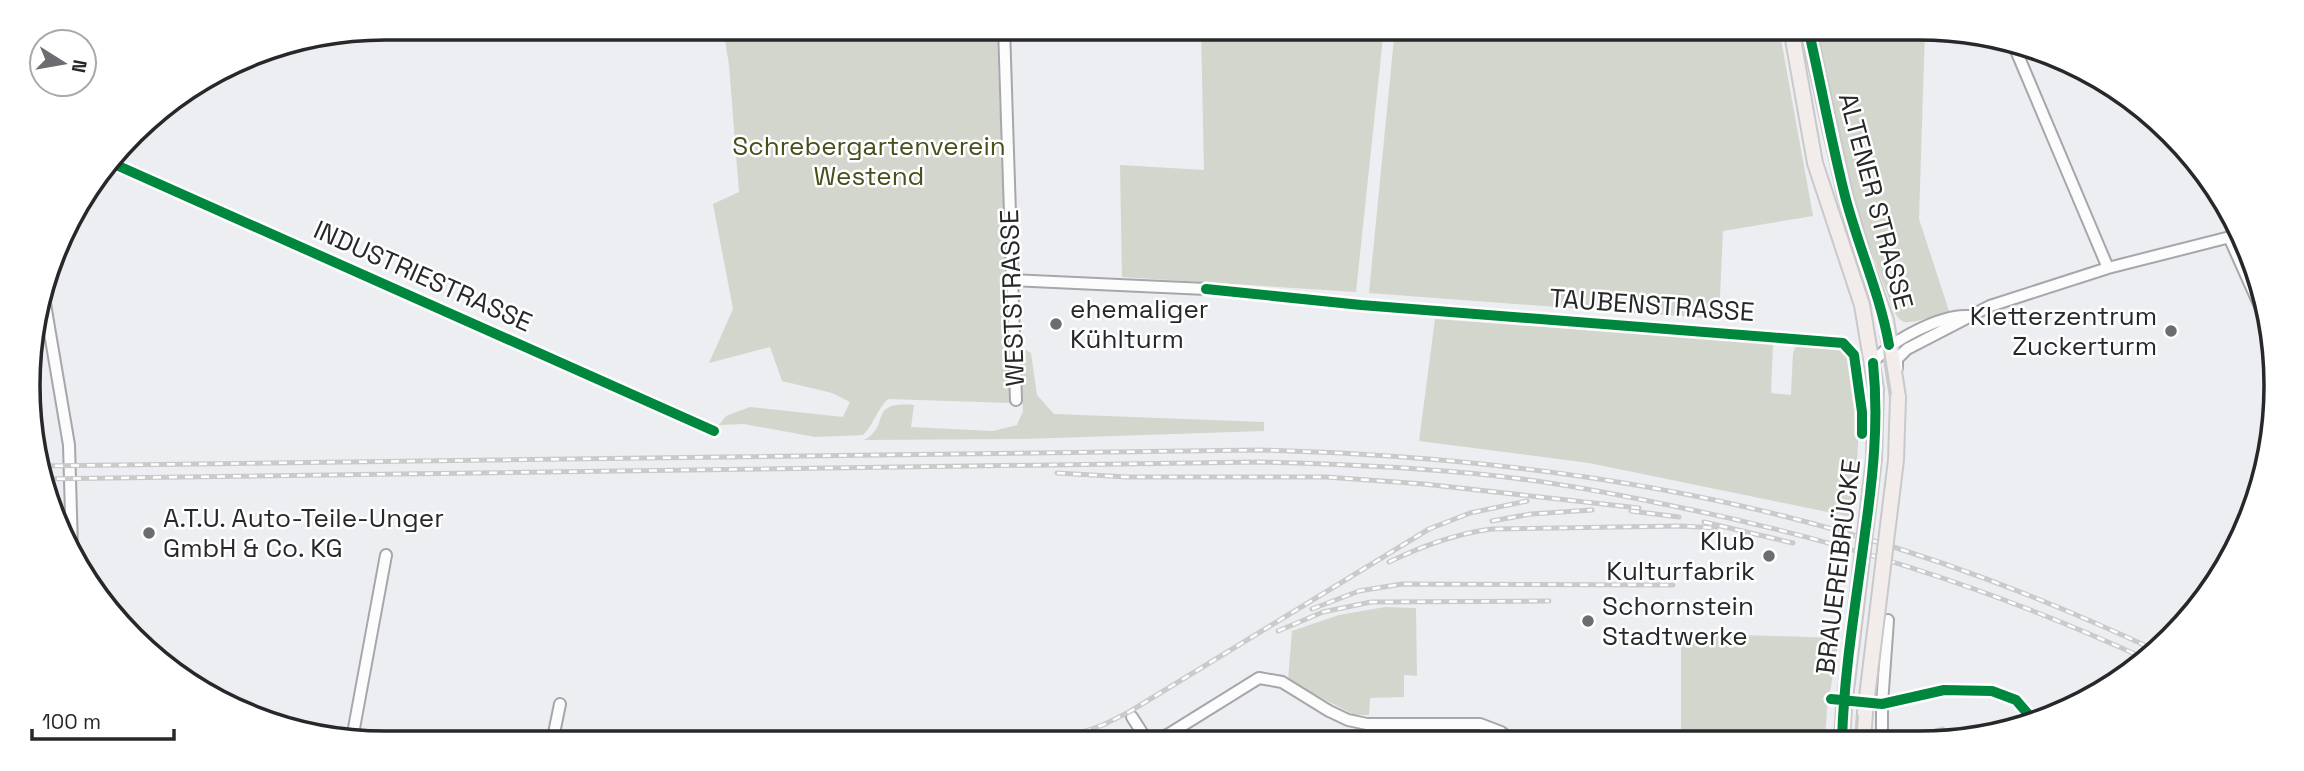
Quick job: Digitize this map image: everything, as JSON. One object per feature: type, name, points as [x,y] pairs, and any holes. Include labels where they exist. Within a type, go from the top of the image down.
[{"type":"main road","name":"ALTENER STRASSE","points":[[1793,40],[1815,163],[1862,305],[1876,389]]},
{"type":"main road","name":"ALTENER STRASSE","points":[[1811,40],[1845,194],[1884,315],[1898,397]]},
{"type":"main road","name":"BRAUEREIBRÜCKE","points":[[1843,731],[1874,459],[1876,389]]},
{"type":"main road","name":"BRAUEREIBRÜCKE","points":[[1864,731],[1896,460],[1898,397]]},
{"type":"street","name":"WESTSTRASSE","points":[[1004,40],[1016,400]]},
{"type":"street","points":[[2018,55],[2108,268]]},
{"type":"street","name":"INDUSTRIESTRASSE","points":[[119,166],[713,431]]},
{"type":"street","points":[[1897,379],[1897,362],[1902,354],[1929,336],[1990,306],[2108,268],[2230,237]]},
{"type":"street","points":[[1012,280],[1206,289]]},
{"type":"street","name":"TAUBENSTRASSE","points":[[1362,305],[1843,343],[1854,355],[1863,434]]},
{"type":"street","points":[[1873,363],[1889,345],[1909,335],[1957,315],[1968,316]]},
{"type":"street","points":[[47,317],[69,445],[71,528]]},
{"type":"street","points":[[354,729],[386,555]]},
{"type":"street","points":[[1882,731],[1888,620]]},
{"type":"street","points":[[1172,731],[1259,678],[1282,682],[1348,720],[1367,723],[1480,724],[1498,731]]},
{"type":"street","points":[[554,731],[560,704]]},
{"type":"street","points":[[1132,717],[1141,731]]},
{"type":"green space","name":"Schrebergartenverein Westend","points":[[725,40],[997,40],[1010,403],[888,399],[863,435],[815,437],[744,424],[719,425],[726,416],[750,407],[843,417],[850,402],[832,393],[782,381],[770,347],[709,363],[733,309],[713,204],[739,192]]},
{"type":"green space","points":[[1201,40],[1383,40],[1356,292],[1122,277],[1120,165],[1204,170]]},
{"type":"green space","points":[[1394,40],[1781,40],[1813,216],[1723,231],[1719,319],[1369,293]]},
{"type":"green space","points":[[1818,40],[1925,40],[1919,219],[1949,311],[1906,322],[1894,311],[1862,225],[1836,127]]},
{"type":"green space","points":[[1435,319],[1773,344],[1771,393],[1791,395],[1793,353],[1796,346],[1843,348],[1851,361],[1858,403],[1858,455],[1852,517],[1589,463],[1419,441]]},
{"type":"green space","points":[[1020,346],[1031,353],[1037,395],[1054,414],[1264,422],[1264,431],[1024,439],[864,440],[877,428],[884,411],[899,405],[914,405],[911,427],[993,431],[1017,425],[1023,411]]},
{"type":"green space","points":[[1385,607],[1416,608],[1417,676],[1404,675],[1404,697],[1370,698],[1369,715],[1354,715],[1288,680],[1292,631],[1339,615]]},
{"type":"green space","points":[[1681,633],[1839,638],[1826,731],[1681,731]]},
{"type":"green space","points":[[1944,726],[1945,730],[1941,730],[1926,731]]},
{"type":"tram line","points":[[1803,40],[1825,142],[1881,332],[1891,394],[1889,462],[1857,731]]},
{"type":"railway","points":[[50,466],[1259,450],[1408,457],[1631,484],[1778,515],[1850,534],[1967,572],[2145,646]]},
{"type":"railway","points":[[53,479],[1259,462],[1438,470],[1517,478],[1578,488],[1784,531],[1907,566],[1968,587],[2135,654]]},
{"type":"railway","points":[[1057,473],[1127,477],[1326,477],[1424,484],[1639,508]]},
{"type":"railway","points":[[1085,731],[1129,712],[1429,529],[1470,513],[1527,501]]},
{"type":"railway","points":[[1492,521],[1531,514],[1592,510]]},
{"type":"railway","points":[[1631,511],[1679,517]]},
{"type":"railway","points":[[1704,522],[1793,543]]},
{"type":"railway","points":[[1389,562],[1439,541],[1491,529],[1681,526],[1716,528]]},
{"type":"railway","points":[[1312,609],[1359,591],[1402,584],[1673,585]]},
{"type":"railway","points":[[1278,631],[1323,612],[1371,602],[1549,601]]},
{"type":"cycle path","points":[[1811,40],[1845,196],[1880,307],[1889,345]]},
{"type":"cycle path","points":[[119,166],[714,431]]},
{"type":"cycle path","points":[[1206,289],[1361,305],[1843,343],[1854,355],[1862,412],[1862,434]]},
{"type":"cycle path","points":[[1842,731],[1848,662],[1873,469],[1873,363]]},
{"type":"cycle path","points":[[1831,699],[1882,704],[1944,690],[1992,691],[2016,700],[2027,713]]},
{"type":"place","name":"ehemaliger Kühlturm","points":[[1056,324]]},
{"type":"place","name":"Kletterzentrum Zuckerturm","points":[[2171,331]]},
{"type":"place","name":"A.T.U. Auto-Teile-Unger GmbH & Co. KG","points":[[149,533]]},
{"type":"place","name":"Klub Kulturfabrik","points":[[1769,556]]},
{"type":"place","name":"Schornstein Stadtwerke","points":[[1588,621]]}]
